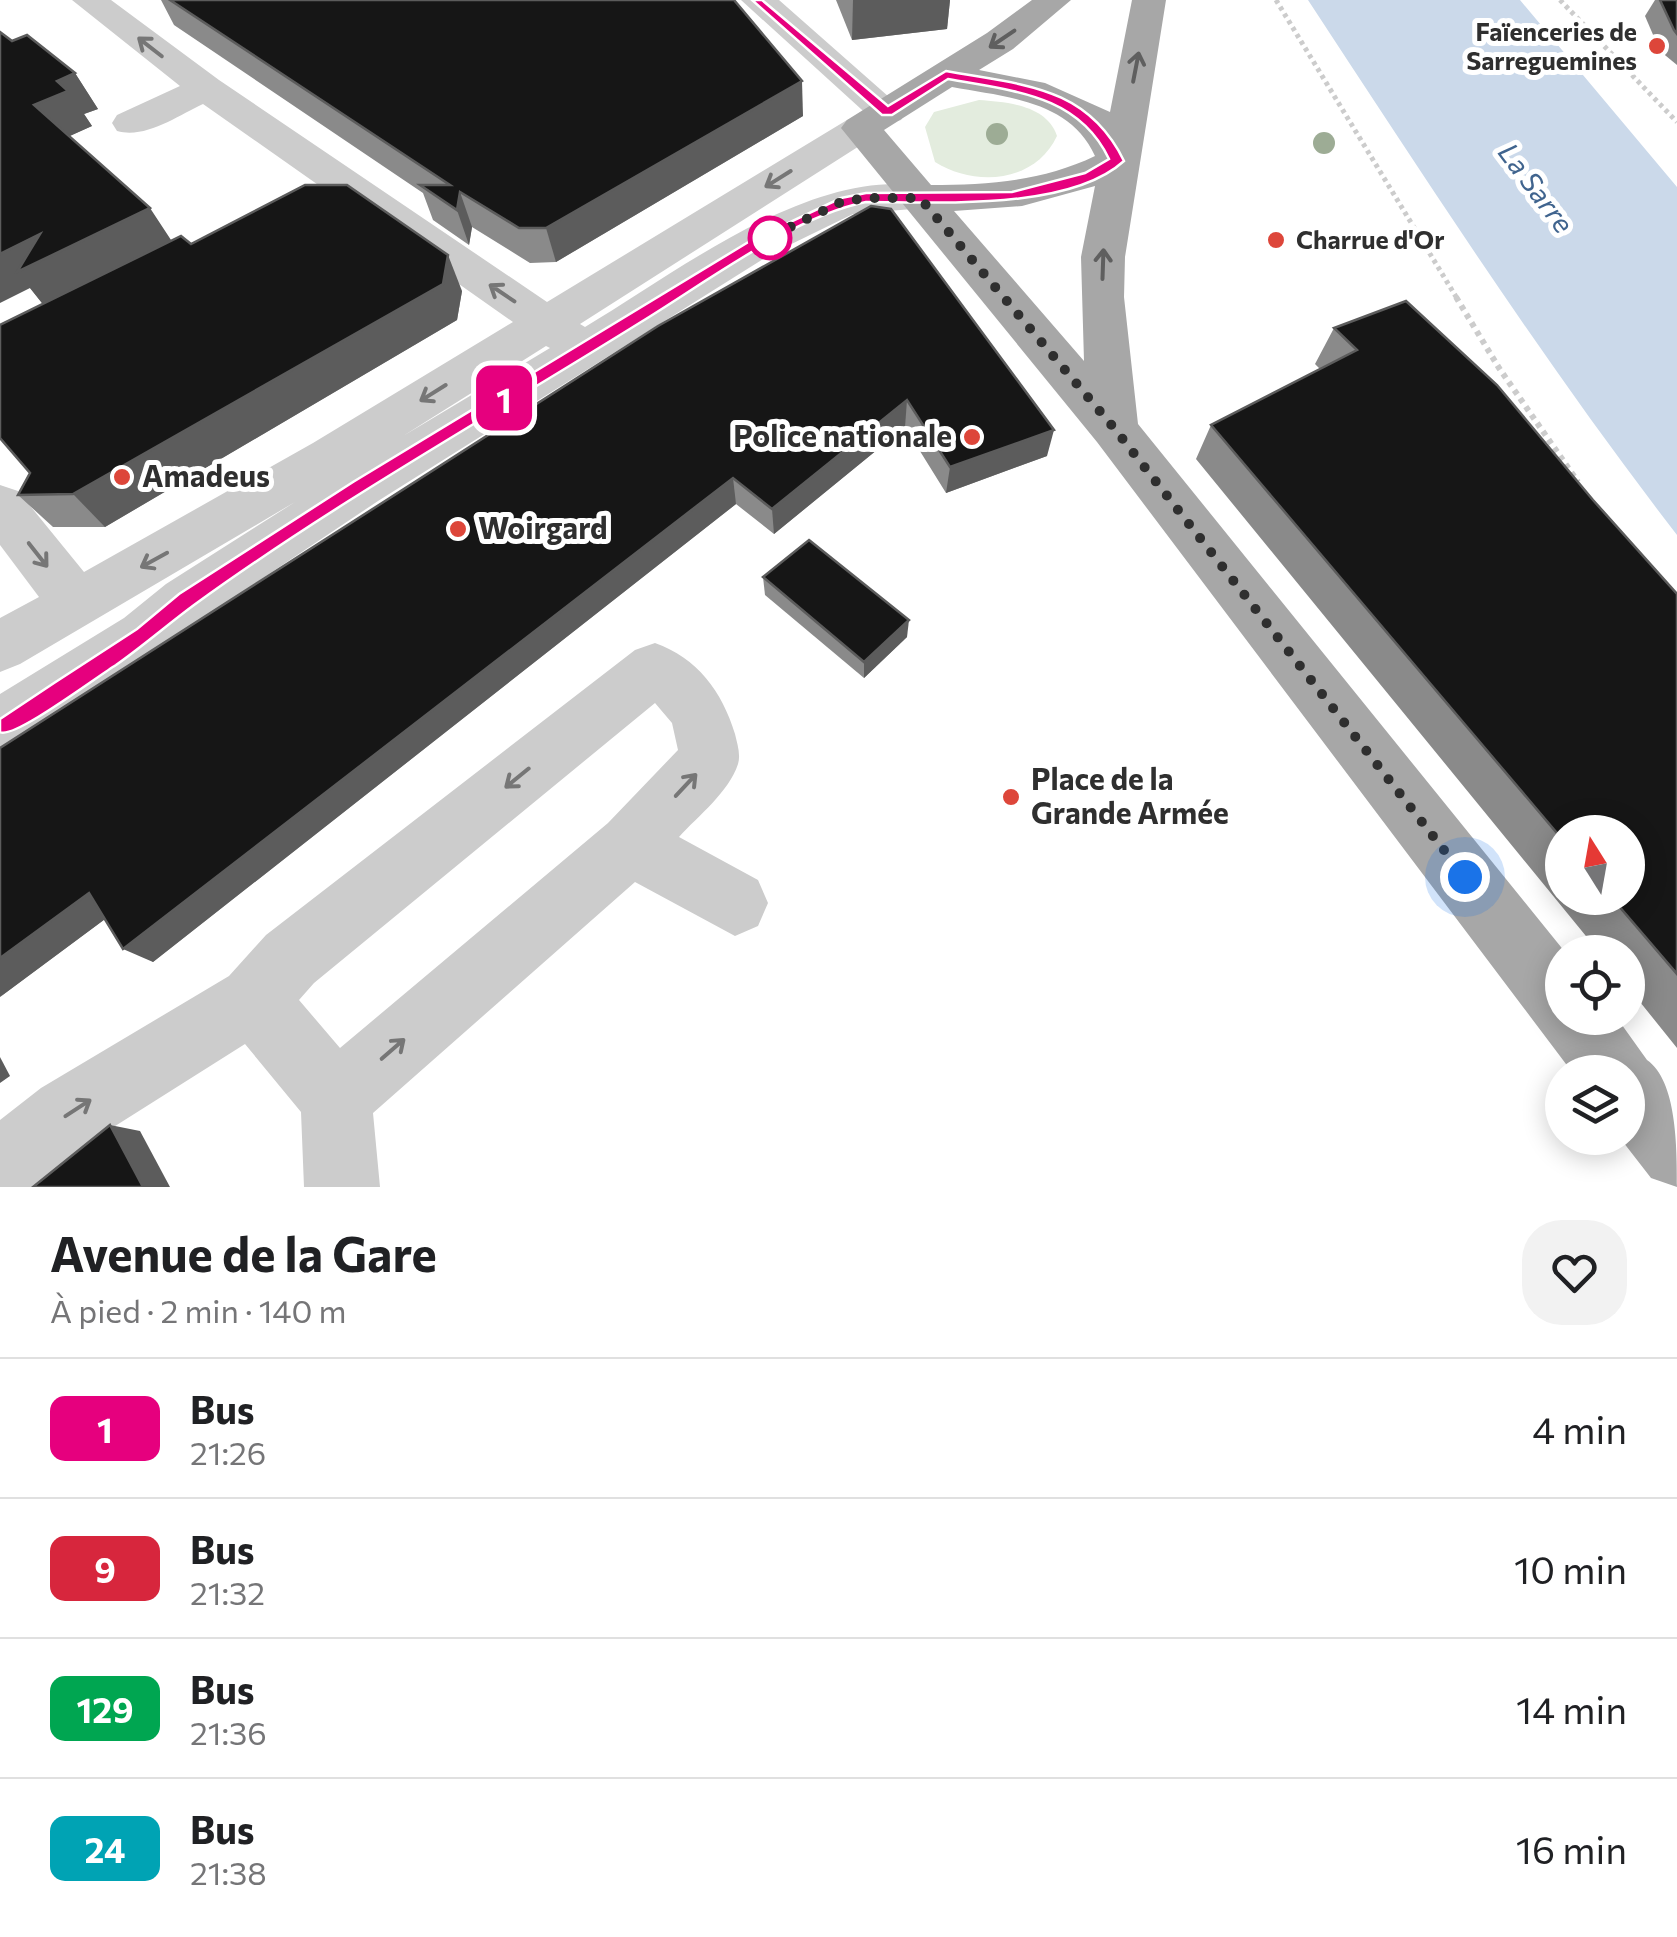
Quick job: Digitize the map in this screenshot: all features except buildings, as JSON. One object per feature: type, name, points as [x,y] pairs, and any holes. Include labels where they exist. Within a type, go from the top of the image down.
[{"type":"main road","points":[[1054,0],[874,120],[920,198],[1114,428],[1545,982]]},
{"type":"main road","points":[[1114,428],[1102,297],[1117,163],[1149,0]]},
{"type":"main road","points":[[946,75],[1032,91],[1085,114],[1106,137],[1117,163]]},
{"type":"main road","points":[[920,198],[987,198],[1048,188],[1117,163]]},
{"type":"main road","points":[[1587,1035],[1602,1055]]},
{"type":"main road","points":[[1645,1110],[1677,1152]]},
{"type":"street","points":[[88,0],[206,88],[320,190],[564,335]]},
{"type":"street","points":[[0,726],[128,646],[186,600],[874,120],[758,0]]},
{"type":"street","points":[[131,123],[206,88]]},
{"type":"street","points":[[0,647],[282,486],[564,335],[841,202],[920,198]]},
{"type":"street","points":[[0,506],[76,603],[122,614],[186,600]]},
{"type":"street","points":[[0,1166],[67,1114],[253,1000],[290,959],[655,668],[683,688],[703,718],[710,759],[630,845],[336,1098]]},
{"type":"street","points":[[630,845],[735,903]]},
{"type":"street","points":[[253,1000],[336,1098],[342,1187]]},
{"type":"path","points":[[1276,0],[1499,368],[1588,497]]},
{"type":"path","points":[[1560,0],[1677,122]]},
{"type":"shaded area","points":[[979,100],[1025,107],[1045,118],[1057,136],[1034,163],[1003,176],[968,175],[935,162],[925,127],[934,112]]},
{"type":"water","name":"La Sarre","points":[[1308,0],[1520,0],[1677,187],[1677,535],[1533,338]]},
{"type":"bus line","name":"1","points":[[0,725],[62,690],[144,635],[186,600],[360,487],[756,244],[841,202],[866,198],[1012,196],[1090,176],[1117,161],[1106,137],[1085,114],[1032,91],[946,75],[887,112],[758,0]]},
{"type":"place","name":"Faïenceries de Sarreguemines","points":[[1657,46]]},
{"type":"place","name":"Charrue d'Or","points":[[1276,240]]},
{"type":"place","name":"Police nationale","points":[[972,437]]},
{"type":"place","name":"Amadeus","points":[[122,477]]},
{"type":"place","name":"Woirgard","points":[[458,529]]},
{"type":"place","name":"Place de la Grande Armée","points":[[1011,797]]},
{"type":"route","points":[[770,238],[756,244],[841,202],[920,198],[1114,428],[1172,508],[1343,718],[1465,877]]}]
